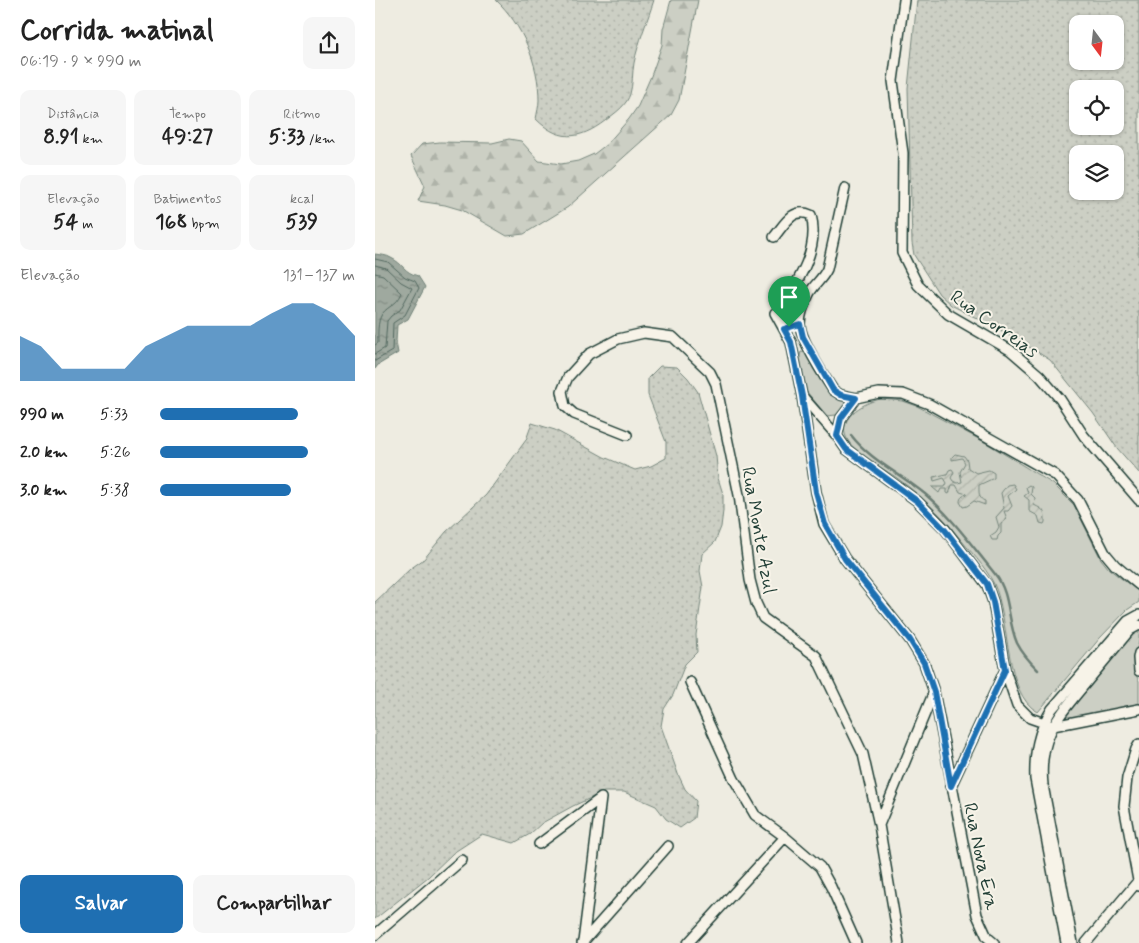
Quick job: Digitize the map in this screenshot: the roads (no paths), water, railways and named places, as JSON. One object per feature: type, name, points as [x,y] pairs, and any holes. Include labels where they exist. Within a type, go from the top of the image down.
[{"type":"street","name":"Rua Correias","points":[[904,0],[893,81],[903,154],[901,254],[918,285],[948,314],[1010,350],[1039,375],[1060,399],[1084,436],[1139,500]]},
{"type":"street","points":[[845,188],[827,269],[823,278],[810,291],[805,301],[800,324],[803,337],[833,390],[841,395],[856,398],[879,393],[903,394],[929,404],[1055,475],[1078,500],[1105,553],[1115,565],[1139,585]]},
{"type":"street","points":[[774,237],[789,217],[799,212],[811,216],[813,222],[812,244],[806,264],[782,306],[781,311],[787,328]]},
{"type":"street","points":[[775,312],[787,328]]},
{"type":"street","points":[[787,328],[800,324]]},
{"type":"street","name":"Rua Nova Era","points":[[787,328],[802,396],[816,492],[825,524],[845,559],[910,640],[924,663],[934,692],[977,915],[987,937],[994,943]]},
{"type":"street","name":"Rua Monte Azul","points":[[627,435],[574,414],[565,406],[562,392],[568,377],[589,354],[618,339],[644,333],[673,338],[710,372],[716,384],[739,495],[750,580],[756,603],[763,618],[816,656],[863,754],[879,825],[899,943]]},
{"type":"street","points":[[791,342],[803,337]]},
{"type":"street","points":[[802,396],[846,449],[917,501],[945,530],[987,584],[993,602],[1005,670],[1017,705],[1030,718],[1048,725],[1139,709]]},
{"type":"street","points":[[837,436],[841,418],[856,398]]},
{"type":"street","points":[[1068,942],[1043,785],[1042,773],[1048,725],[1053,709],[1128,621],[1139,615]]},
{"type":"street","points":[[1048,725],[1060,714],[1130,630],[1139,625]]},
{"type":"street","points":[[1139,653],[1137,658],[1139,671]]},
{"type":"street","points":[[951,786],[1005,670]]},
{"type":"street","points":[[690,682],[733,779],[755,815],[785,837],[820,867],[856,943]]},
{"type":"street","points":[[879,825],[934,692]]},
{"type":"street","points":[[1086,943],[1138,883],[1123,806],[1127,778],[1135,749],[1139,744]]},
{"type":"street","points":[[539,844],[601,798],[583,942]]},
{"type":"street","points":[[688,943],[785,837]]},
{"type":"street","points":[[583,942],[668,846]]},
{"type":"street","points":[[375,935],[463,860]]},
{"type":"water","points":[[375,254],[388,256],[395,260],[409,272],[418,276],[425,287],[408,319],[397,325],[396,342],[398,353],[378,365],[375,369]]},
{"type":"waterway","points":[[851,435],[867,452],[925,494],[944,512],[995,574],[1004,590],[1017,643],[1038,670]]}]
